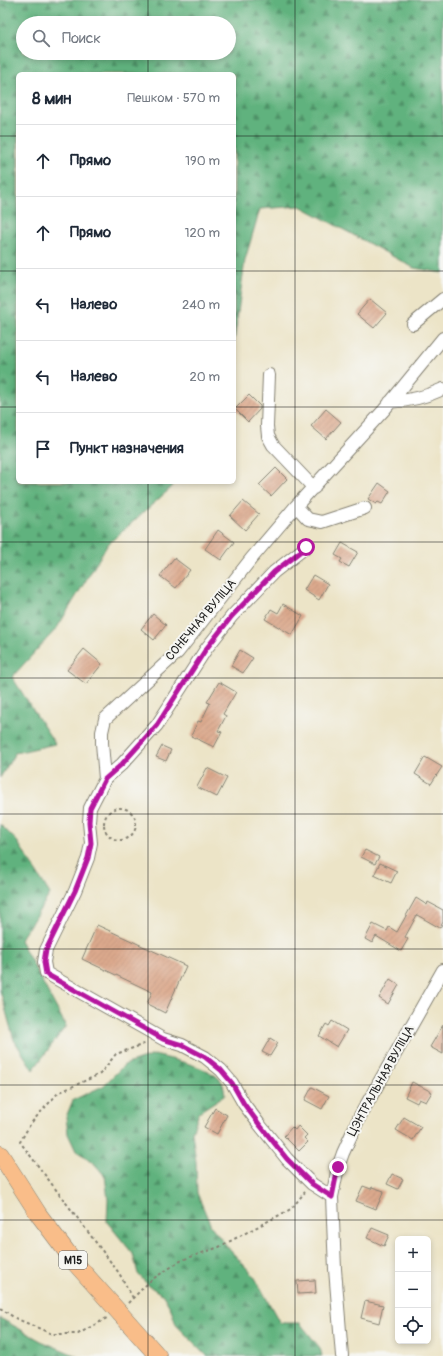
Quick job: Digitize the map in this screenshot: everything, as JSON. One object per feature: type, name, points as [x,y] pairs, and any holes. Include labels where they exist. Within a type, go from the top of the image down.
[{"type":"highway","name":"М15","points":[[0,1154],[57,1240],[76,1264],[158,1356]]},
{"type":"street","points":[[413,324],[443,300]]},
{"type":"street","name":"СОНЕЧНАЯ ВУЛІЦА","points":[[105,779],[102,732],[105,719],[178,652],[251,559],[296,506],[314,488],[390,402],[443,338]]},
{"type":"street","points":[[269,375],[268,436],[273,444],[314,488]]},
{"type":"street","points":[[390,402],[405,401],[428,396],[443,389]]},
{"type":"street","points":[[296,506],[308,519],[322,522],[365,508]]},
{"type":"street","points":[[306,547],[274,572],[232,616],[206,649],[157,725],[122,764],[105,779],[90,808],[89,822],[91,843],[88,858],[75,891],[46,950],[44,962],[46,974],[163,1039],[182,1045],[205,1057],[221,1070],[232,1083],[244,1104],[272,1142],[312,1184],[332,1197]]},
{"type":"street","name":"ЦЭНТРАЛЬНАЯ ВУЛІЦА","points":[[342,1356],[335,1269],[332,1197],[343,1152],[354,1128],[443,970]]},
{"type":"path","points":[[124,808],[136,818],[136,828],[131,837],[122,841],[116,841],[105,831],[104,820],[114,809],[124,808]]},
{"type":"path","points":[[133,1298],[119,1272],[20,1142],[31,1123],[58,1093],[100,1074],[116,1054],[136,1046],[163,1039]]},
{"type":"path","points":[[0,1308],[15,1318],[52,1334],[78,1334],[118,1312],[151,1280],[182,1260],[219,1247],[291,1209],[312,1184]]},
{"type":"green space","points":[[0,0],[443,0],[443,273],[414,268],[300,206],[260,209],[245,260],[236,327],[236,72],[16,72],[16,484],[174,484],[108,544],[57,628],[12,677],[55,744],[15,753],[0,778]]},
{"type":"green space","points":[[0,824],[17,841],[50,894],[20,940],[66,1026],[33,1070],[14,1040],[0,990]]},
{"type":"green space","points":[[154,1055],[201,1068],[210,1072],[222,1082],[225,1095],[199,1112],[192,1132],[196,1162],[197,1193],[211,1226],[230,1250],[254,1276],[280,1323],[300,1323],[320,1348],[322,1356],[207,1356],[176,1325],[171,1309],[163,1295],[149,1286],[138,1274],[133,1254],[107,1222],[108,1200],[105,1176],[92,1161],[76,1151],[68,1134],[66,1117],[73,1100],[103,1086],[124,1065]]},
{"type":"green space","points":[[0,1318],[41,1341],[77,1356],[0,1356]]},
{"type":"building","points":[[370,299],[387,313],[374,328],[357,314]]},
{"type":"building","points":[[249,395],[260,406],[260,409],[248,422],[236,410],[236,408]]},
{"type":"building","points":[[326,409],[341,422],[326,439],[311,426]]},
{"type":"building","points":[[276,468],[287,479],[271,496],[259,485]]},
{"type":"building","points":[[379,483],[390,491],[382,504],[378,502],[376,504],[368,499]]},
{"type":"building","points":[[243,501],[259,514],[245,530],[230,516]]},
{"type":"building","points":[[218,530],[234,542],[221,560],[205,549]]},
{"type":"building","points":[[342,543],[358,552],[349,567],[340,562],[342,559],[335,555]]},
{"type":"building","points":[[174,558],[190,570],[176,588],[160,576]]},
{"type":"building","points":[[313,575],[328,584],[319,600],[304,590]]},
{"type":"building","points":[[283,604],[303,616],[292,635],[265,619],[271,609],[278,613]]},
{"type":"building","points":[[153,614],[166,625],[154,640],[141,629]]},
{"type":"building","points":[[84,649],[102,664],[86,684],[67,670]]},
{"type":"building","points":[[240,650],[253,658],[243,673],[231,666]]},
{"type":"building","points":[[219,682],[236,692],[223,714],[226,716],[218,731],[222,732],[214,747],[191,736],[198,721],[201,722],[210,703],[207,702]]},
{"type":"building","points":[[162,746],[171,750],[166,761],[156,757]]},
{"type":"building","points":[[425,757],[442,767],[431,784],[415,774]]},
{"type":"building","points":[[207,768],[227,778],[217,797],[197,787]]},
{"type":"building","points":[[365,850],[379,857],[375,864],[361,857]]},
{"type":"building","points":[[380,863],[397,871],[391,883],[374,875]]},
{"type":"building","points":[[416,898],[427,905],[428,902],[443,910],[443,922],[440,928],[417,915],[405,937],[408,939],[401,951],[376,936],[372,943],[365,939],[373,924],[387,931],[389,927],[397,932]]},
{"type":"building","points":[[97,925],[186,966],[165,1013],[147,1004],[152,992],[82,959]]},
{"type":"building","points":[[390,979],[399,985],[388,1004],[379,998]]},
{"type":"building","points":[[332,1021],[347,1030],[337,1047],[319,1036],[326,1024],[329,1026]]},
{"type":"building","points":[[443,1025],[443,1054],[430,1047]]},
{"type":"building","points":[[270,1038],[278,1043],[270,1056],[262,1052]]},
{"type":"building","points":[[412,1082],[432,1092],[426,1102],[419,1099],[417,1103],[405,1097]]},
{"type":"building","points":[[312,1087],[329,1096],[322,1109],[305,1100]]},
{"type":"building","points":[[215,1108],[227,1115],[217,1134],[204,1127]]},
{"type":"building","points":[[404,1117],[421,1127],[413,1140],[396,1130]]},
{"type":"building","points":[[298,1126],[307,1135],[304,1138],[308,1142],[299,1151],[284,1136],[292,1127],[295,1130]]},
{"type":"building","points":[[392,1174],[403,1179],[398,1189],[387,1184]]},
{"type":"building","points":[[363,1186],[384,1191],[376,1209],[356,1201]]},
{"type":"building","points":[[372,1228],[389,1235],[384,1246],[367,1238]]},
{"type":"building","points":[[315,1280],[316,1293],[298,1294],[297,1281]]},
{"type":"building","points":[[365,1301],[383,1305],[379,1323],[361,1318]]},
{"type":"route","points":[[306,547],[274,572],[232,616],[206,649],[157,725],[122,764],[105,779],[90,808],[89,822],[91,843],[88,858],[75,891],[46,950],[44,962],[46,974],[163,1039],[182,1045],[205,1057],[221,1070],[232,1083],[244,1104],[272,1142],[312,1184],[332,1197],[338,1167]]}]
